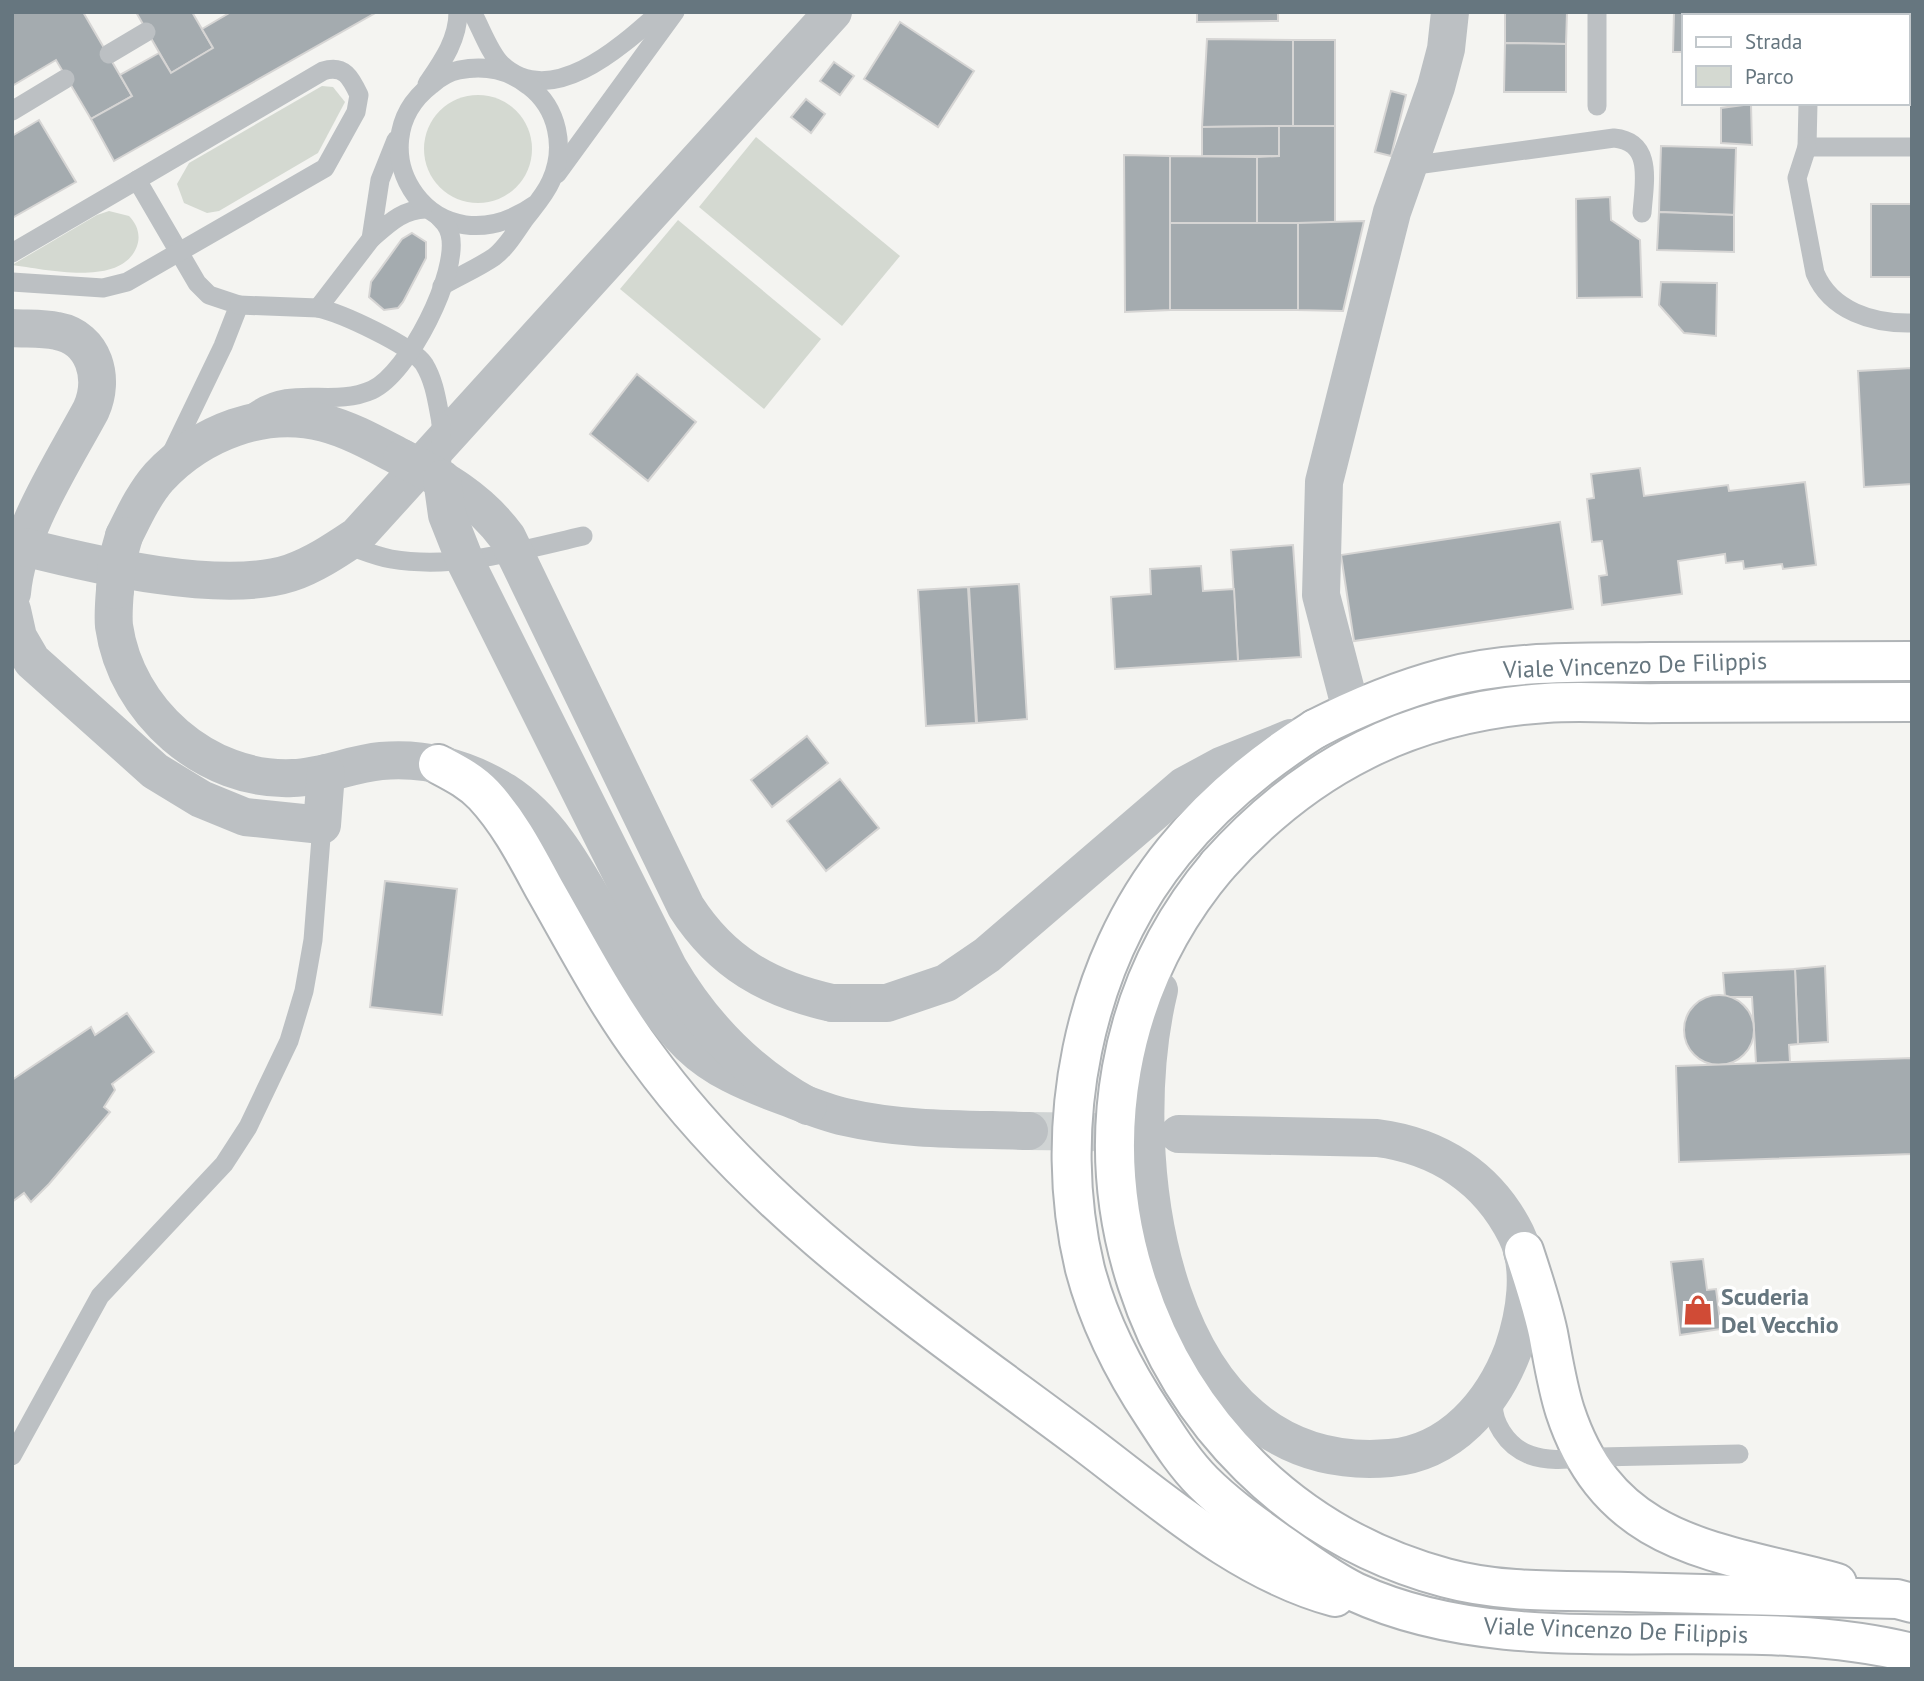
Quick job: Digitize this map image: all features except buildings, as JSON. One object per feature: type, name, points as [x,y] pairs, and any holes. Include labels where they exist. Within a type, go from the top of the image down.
[{"type":"main road","name":"Viale Vincenzo De Filippis","points":[[1912,661],[1528,665],[1444,678],[1351,710],[1315,729],[1274,755],[1206,815],[1171,855],[1141,900],[1116,949],[1096,1000],[1080,1059],[1072,1139],[1077,1220],[1085,1269],[1120,1361],[1170,1440],[1202,1481],[1240,1515],[1313,1567],[1356,1592],[1423,1615],[1468,1625],[1526,1631],[1795,1634],[1872,1643],[1912,1653]]},
{"type":"main road","name":"Viale Vincenzo De Filippis","points":[[1904,1601],[1520,1589],[1445,1578],[1376,1551],[1316,1518],[1260,1478],[1227,1443],[1195,1403],[1164,1354],[1129,1263],[1116,1168],[1116,1120],[1121,1080],[1147,984],[1184,910],[1218,865],[1270,813],[1334,764],[1389,737],[1461,716],[1549,703],[1912,702]]},
{"type":"main road","points":[[424,763],[465,778],[502,816],[610,1004],[647,1058],[737,1162],[813,1235],[874,1285],[1228,1549],[1262,1570],[1301,1588],[1423,1615]]},
{"type":"main road","points":[[1524,1251],[1540,1296],[1564,1409],[1584,1458],[1618,1502],[1661,1532],[1686,1542],[1904,1601]]},
{"type":"street","points":[[24,547],[70,558],[207,581],[252,581],[291,573],[357,537],[833,12]]},
{"type":"street","points":[[1351,710],[1321,595],[1320,533],[1324,482],[1353,357],[1392,212],[1436,87],[1446,49],[1450,12]]},
{"type":"street","points":[[12,328],[58,331],[74,337],[86,348],[99,378],[98,395],[91,410],[37,510],[13,577],[12,593]]},
{"type":"street","points":[[1029,1130],[913,1127],[842,1117],[745,1082],[713,1064],[666,1019],[550,832],[528,808],[500,789],[459,769],[424,763],[380,761],[295,778],[248,773],[200,755],[144,702],[131,678],[114,625],[117,561],[124,536],[138,506],[159,477],[195,446],[230,429],[256,421],[293,418],[323,422],[347,430],[442,479],[481,506],[507,537],[686,907],[700,928],[717,948],[755,977],[799,996],[832,1003],[887,1003],[946,983],[987,956],[1184,786],[1222,766],[1315,729]]},
{"type":"street","points":[[442,479],[447,515],[466,563],[674,978],[688,1001],[741,1058],[782,1091],[808,1106]]},
{"type":"street","points":[[12,610],[19,637],[32,661],[155,771],[201,799],[245,817],[322,825],[326,773]]},
{"type":"street","points":[[1179,1133],[1377,1138],[1406,1142],[1433,1151],[1480,1183],[1499,1203],[1524,1251],[1523,1307],[1516,1341],[1498,1385],[1457,1432],[1404,1457],[1353,1459],[1321,1454],[1271,1432],[1253,1419],[1213,1373],[1189,1332],[1161,1256],[1148,1190],[1148,1066],[1152,1022],[1170,953],[1187,916],[1218,865]]},
{"type":"lane","points":[[371,239],[380,180],[409,110],[446,56],[455,36],[458,12]]},
{"type":"lane","points":[[472,12],[499,62],[537,92],[551,112],[555,124],[558,160],[550,184]]},
{"type":"lane","points":[[421,92],[456,70],[498,69],[517,77],[547,79],[582,72],[621,47],[660,12]]},
{"type":"lane","points":[[442,285],[493,258],[504,247],[675,12]]},
{"type":"lane","points":[[1597,12],[1597,106]]},
{"type":"lane","points":[[109,54],[146,32]]},
{"type":"lane","points":[[12,253],[323,71],[337,68],[349,76],[359,95],[359,104],[325,168],[115,287],[12,282]]},
{"type":"lane","points":[[12,111],[65,79]]},
{"type":"lane","points":[[1808,105],[1807,147],[1797,178],[1815,273],[1821,287],[1833,299],[1875,322],[1912,323]]},
{"type":"lane","points":[[230,429],[268,402],[304,395],[338,397],[372,390],[398,370],[410,352],[442,285],[452,246],[447,225],[410,188],[401,163],[400,135],[409,110]]},
{"type":"lane","points":[[1409,166],[1614,138],[1625,139],[1641,151],[1644,164],[1642,213]]},
{"type":"lane","points":[[1807,147],[1912,147]]},
{"type":"lane","points":[[138,180],[197,284],[209,295],[239,305],[318,308],[350,318],[421,361],[431,378],[441,422],[442,479]]},
{"type":"lane","points":[[318,308],[371,239],[402,214],[415,208],[463,226],[489,227],[514,219],[536,204]]},
{"type":"lane","points":[[159,477],[195,408],[239,305]]},
{"type":"lane","points":[[344,544],[390,559],[437,562],[498,556],[583,537]]},
{"type":"lane","points":[[12,1456],[100,1296],[224,1164],[248,1127],[289,1041],[304,991],[313,940],[322,825]]},
{"type":"lane","points":[[1498,1385],[1493,1401],[1494,1414],[1507,1439],[1518,1449],[1544,1458],[1739,1454]]},
{"type":"green space","points":[[322,86],[333,87],[345,102],[318,153],[219,211],[207,213],[184,203],[177,184],[189,163]]},
{"type":"green space","points":[[478,95],[499,99],[517,110],[528,128],[532,149],[528,170],[517,188],[499,199],[478,203],[457,199],[439,188],[428,170],[424,149],[428,128],[439,110],[457,99]]},
{"type":"green space","points":[[756,137],[900,256],[842,326],[699,207]]},
{"type":"green space","points":[[109,211],[129,216],[138,234],[137,246],[129,259],[116,267],[100,272],[81,273],[12,265],[97,215]]},
{"type":"green space","points":[[678,220],[821,339],[764,409],[620,289]]},
{"type":"tunnel","points":[[1029,1131],[1153,1133]]},
{"type":"place","name":"Scuderia Del Vecchio","points":[[1698,1310]]}]
